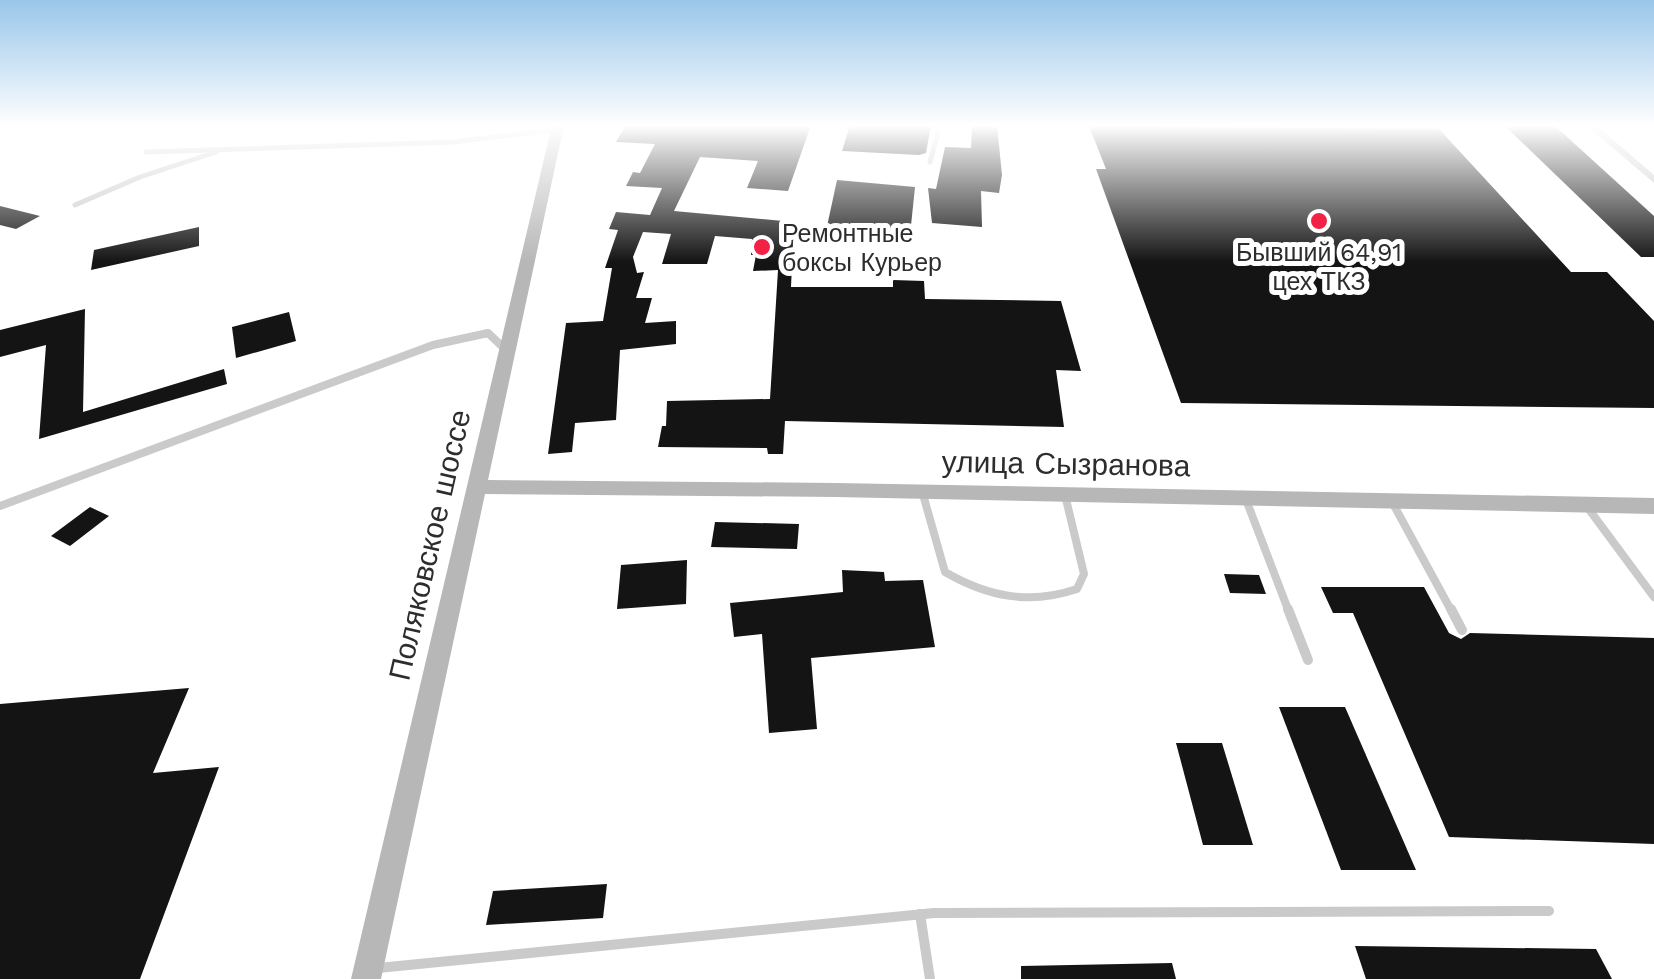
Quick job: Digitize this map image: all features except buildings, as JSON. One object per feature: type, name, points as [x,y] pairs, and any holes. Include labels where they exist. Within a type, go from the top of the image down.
[{"type":"main road","name":"Поляковское шоссе","points":[[367,974],[548,171]]},
{"type":"main road","name":"улица Сызранова","points":[[476,487],[1245,496],[1654,506]]},
{"type":"lane","points":[[76,205],[157,171]]},
{"type":"lane","points":[[0,506],[432,345],[469,334],[488,333],[500,340],[507,353]]},
{"type":"lane","points":[[922,491],[945,572],[972,590],[1006,598],[1045,598],[1077,588],[1084,574],[1065,494]]},
{"type":"lane","points":[[1245,496],[1308,660]]},
{"type":"lane","points":[[1391,500],[1462,630]]},
{"type":"lane","points":[[1585,505],[1654,597]]},
{"type":"lane","points":[[367,974],[920,914],[1549,911]]},
{"type":"lane","points":[[920,914],[930,979]]},
{"type":"place","name":"Бывший 64,91 цех ТКЗ","points":[[1319,221]]},
{"type":"place","name":"Ремонтные боксы Курьер","points":[[762,247]]}]
